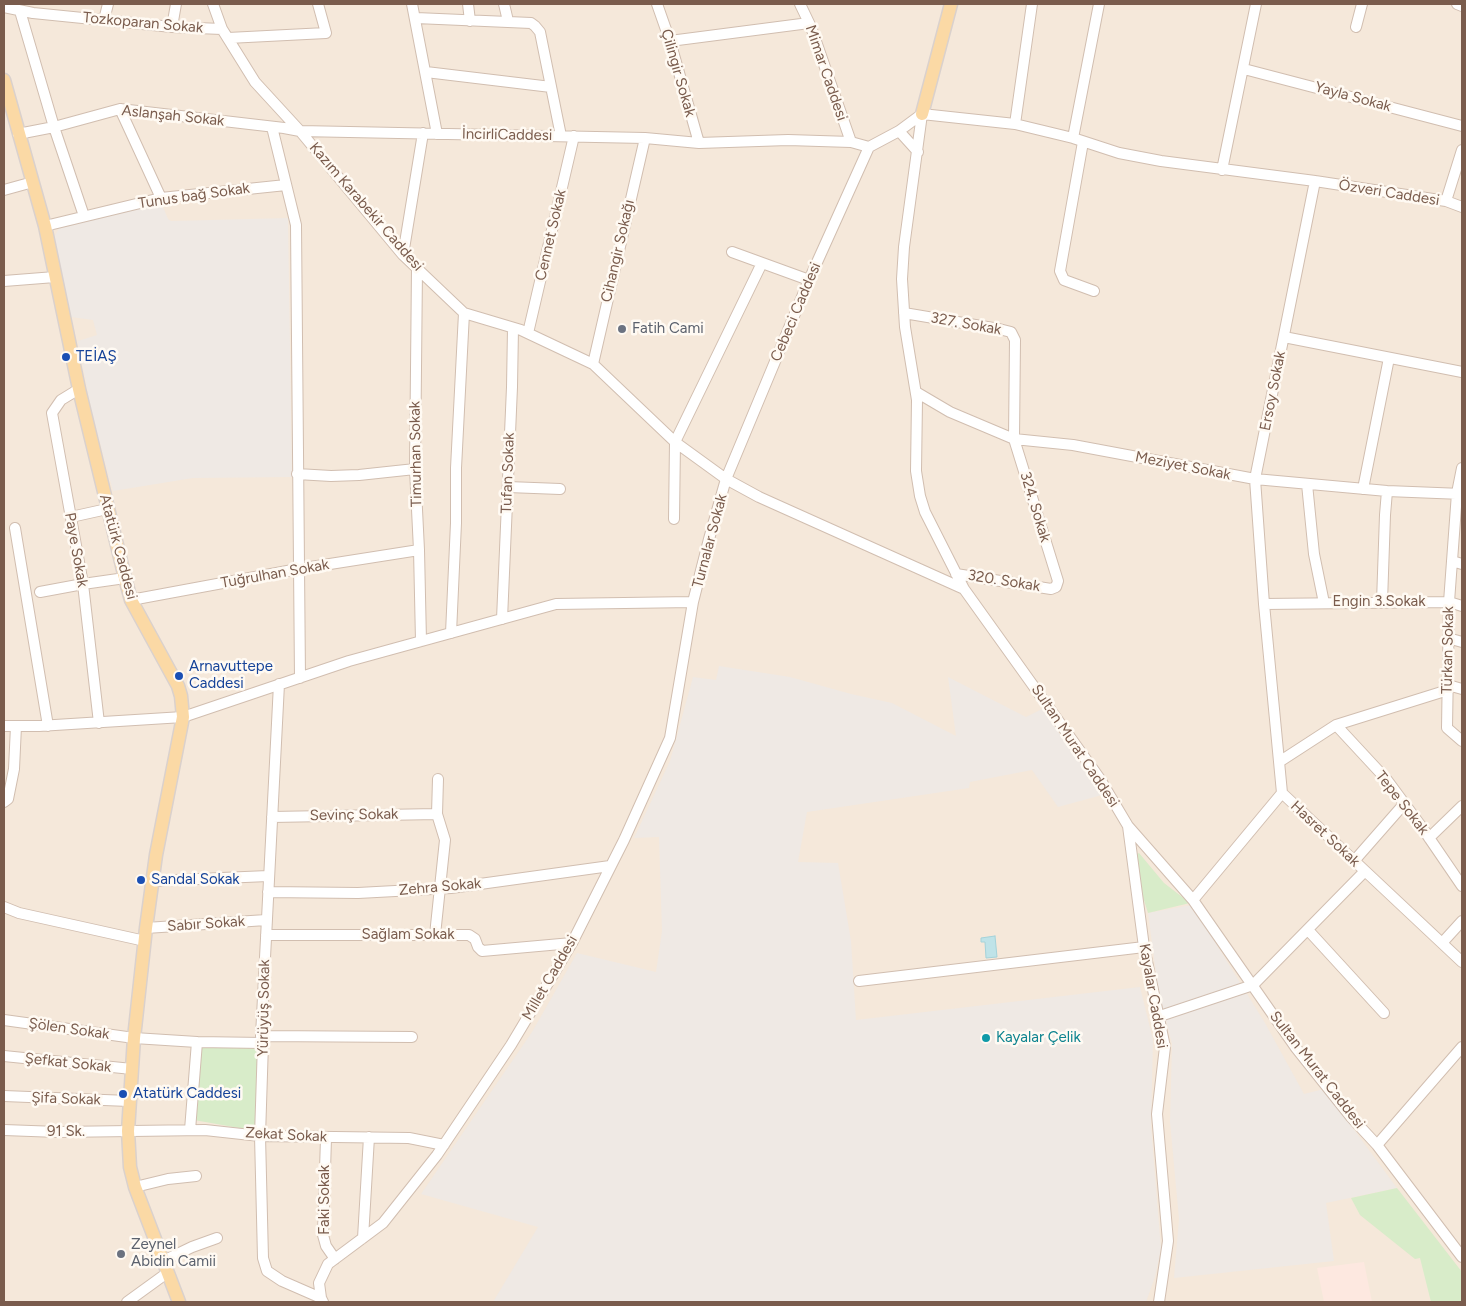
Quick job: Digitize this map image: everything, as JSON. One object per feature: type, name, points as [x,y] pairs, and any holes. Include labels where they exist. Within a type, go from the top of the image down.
[{"type":"main road","points":[[922,114],[951,4]]},
{"type":"main road","name":"Atatürk Caddesi","points":[[4,80],[45,226],[78,389],[131,600],[178,686],[181,696],[182,717],[156,855],[146,935],[134,1038],[128,1131],[130,1167],[135,1187],[179,1302]]},
{"type":"street","points":[[104,20],[108,4]]},
{"type":"street","points":[[172,27],[176,4]]},
{"type":"street","points":[[213,4],[225,34],[255,82],[300,131]]},
{"type":"street","name":"Tozkoparan Sokak","points":[[4,7],[20,11],[35,8],[104,20],[225,34],[326,34],[318,4]]},
{"type":"street","points":[[412,4],[438,134]]},
{"type":"street","points":[[468,4],[470,21]]},
{"type":"street","points":[[504,4],[508,21]]},
{"type":"street","name":"Çilingir Sokak","points":[[657,4],[670,41],[699,143]]},
{"type":"street","name":"Mimar Caddesi","points":[[800,4],[809,22],[850,142]]},
{"type":"street","points":[[1015,124],[1032,4]]},
{"type":"street","points":[[1094,291],[1064,280],[1060,271],[1099,4]]},
{"type":"street","points":[[1222,170],[1244,68],[1255,4]]},
{"type":"street","points":[[1356,27],[1362,4]]},
{"type":"street","points":[[1457,4],[1462,6]]},
{"type":"street","points":[[20,11],[54,127],[84,216]]},
{"type":"street","points":[[416,18],[531,23],[540,32],[561,136]]},
{"type":"street","points":[[670,41],[809,22]]},
{"type":"street","name":"Yayla Sokak","points":[[1244,68],[1462,126]]},
{"type":"street","points":[[426,72],[551,87]]},
{"type":"street","points":[[120,109],[161,198]]},
{"type":"street","name":"Aslanşah Sokak","points":[[18,134],[54,127],[120,109],[300,131]]},
{"type":"street","points":[[869,147],[899,131],[922,114]]},
{"type":"street","name":"Özveri Caddesi","points":[[922,114],[1015,124],[1078,140],[1119,153],[1222,170],[1315,181],[1446,201],[1462,207]]},
{"type":"street","name":"Sultan Murat Caddesi","points":[[922,114],[904,247],[902,280],[904,313],[916,392],[916,471],[925,512],[964,589],[1100,779],[1128,826],[1193,900],[1296,1048],[1351,1117],[1377,1145],[1462,1257]]},
{"type":"street","points":[[272,127],[296,224],[300,678]]},
{"type":"street","name":"İncirliCaddesi","points":[[300,131],[645,138],[699,143],[788,140],[850,142],[869,147]]},
{"type":"street","name":"Kazım Karabekir Caddesi","points":[[300,131],[403,255],[464,313],[528,333],[593,364],[675,442],[726,479],[759,497],[964,589]]},
{"type":"street","points":[[899,131],[918,152]]},
{"type":"street","points":[[403,255],[423,133]]},
{"type":"street","name":"Cennet Sokak","points":[[528,333],[574,136]]},
{"type":"street","name":"Cihangir Sokağı","points":[[593,364],[645,138]]},
{"type":"street","name":"Cebeci Caddesi","points":[[726,479],[809,280],[869,147]]},
{"type":"street","points":[[1446,201],[1462,150]]},
{"type":"street","name":"Ersoy Sokak","points":[[1264,604],[1255,479],[1315,181]]},
{"type":"street","points":[[4,190],[33,182]]},
{"type":"street","name":"Tunus bağ Sokak","points":[[45,226],[161,198],[286,185]]},
{"type":"street","points":[[732,252],[809,280]]},
{"type":"street","points":[[674,519],[675,442],[762,263]]},
{"type":"street","name":"Timurhan Sokak","points":[[417,268],[415,469],[421,641]]},
{"type":"street","points":[[4,281],[54,277]]},
{"type":"street","points":[[451,633],[456,524],[456,468],[464,313]]},
{"type":"street","name":"327. Sokak","points":[[904,313],[1011,332],[1015,340],[1014,439]]},
{"type":"street","name":"Tufan Sokak","points":[[502,619],[513,328]]},
{"type":"street","points":[[1284,337],[1462,372]]},
{"type":"street","points":[[1363,489],[1389,358]]},
{"type":"street","name":"Paye Sokak","points":[[78,389],[61,400],[52,413],[82,584],[99,723]]},
{"type":"street","name":"Meziyet Sokak","points":[[916,392],[950,412],[1014,439],[1074,445],[1255,479],[1388,491],[1460,493]]},
{"type":"street","name":"324. Sokak","points":[[1014,439],[1057,574],[1056,588],[1051,589]]},
{"type":"street","name":"Türkan Sokak","points":[[1462,468],[1459,517],[1452,561],[1449,602],[1447,728],[1462,741]]},
{"type":"street","points":[[297,474],[360,475],[415,469]]},
{"type":"street","name":"Turnalar Sokak","points":[[694,602],[726,479]]},
{"type":"street","name":"Engin 3.Sokak","points":[[1307,484],[1314,554],[1324,603]]},
{"type":"street","points":[[508,487],[560,489]]},
{"type":"street","points":[[1382,602],[1385,515],[1388,491]]},
{"type":"street","points":[[71,517],[107,509]]},
{"type":"street","points":[[15,528],[48,726]]},
{"type":"street","name":"Tuğrulhan Sokak","points":[[131,600],[298,569],[419,550]]},
{"type":"street","points":[[1452,561],[1462,564]]},
{"type":"street","name":"320. Sokak","points":[[956,574],[1051,589]]},
{"type":"street","points":[[40,592],[125,578]]},
{"type":"street","points":[[4,726],[48,726],[182,717],[349,661],[556,604],[694,602]]},
{"type":"street","name":"Millet Caddesi","points":[[322,1300],[319,1282],[328,1264],[383,1223],[444,1145],[511,1046],[572,943],[624,840],[670,738],[694,602]]},
{"type":"street","name":"Engin 3.Sokak","points":[[1264,604],[1449,602],[1462,606]]},
{"type":"street","name":"Hasret Sokak","points":[[1264,604],[1282,793],[1462,962]]},
{"type":"street","points":[[1448,638],[1462,642]]},
{"type":"street","name":"Yürüyüş Sokak","points":[[280,684],[268,876],[262,1040],[260,1136],[263,1258],[267,1271],[282,1281],[322,1300]]},
{"type":"street","points":[[1279,762],[1336,725],[1448,687],[1462,689]]},
{"type":"street","name":"Tepe Sokak","points":[[1336,725],[1387,780],[1462,886]]},
{"type":"street","points":[[4,802],[8,799],[14,769],[16,726]]},
{"type":"street","points":[[435,935],[445,840],[437,814],[438,779]]},
{"type":"street","points":[[1193,900],[1282,793]]},
{"type":"street","points":[[1354,861],[1404,804]]},
{"type":"street","points":[[1429,838],[1462,806]]},
{"type":"street","name":"Sevinç Sokak","points":[[272,817],[437,814]]},
{"type":"street","name":"Kayalar Caddesi","points":[[1128,826],[1144,947],[1164,1047],[1157,1114],[1168,1241],[1159,1302]]},
{"type":"street","name":"Zehra Sokak","points":[[268,892],[358,893],[440,888],[610,866]]},
{"type":"street","points":[[1158,1017],[1253,985],[1365,872]]},
{"type":"street","points":[[153,881],[268,876]]},
{"type":"street","name":"Sabır Sokak","points":[[4,907],[19,913],[146,935],[266,920]]},
{"type":"street","points":[[1442,943],[1462,921]]},
{"type":"street","points":[[1308,930],[1384,1013]]},
{"type":"street","name":"Sağlam Sokak","points":[[266,935],[469,935],[475,939],[482,951],[572,943]]},
{"type":"street","points":[[859,980],[1144,947]]},
{"type":"street","name":"Şölen Sokak","points":[[4,1020],[134,1038],[197,1042],[412,1037]]},
{"type":"street","points":[[190,1130],[197,1042]]},
{"type":"street","points":[[1377,1145],[1462,1047]]},
{"type":"street","name":"Şefkat Sokak","points":[[4,1056],[132,1069]]},
{"type":"street","name":"Şifa Sokak","points":[[4,1096],[129,1101]]},
{"type":"street","name":"91 Sk.","points":[[4,1130],[58,1132],[128,1131]]},
{"type":"street","name":"Zekat Sokak","points":[[128,1131],[190,1130],[260,1136],[409,1138],[444,1145]]},
{"type":"street","points":[[363,1238],[369,1137]]},
{"type":"street","name":"Faki Sokak","points":[[326,1138],[323,1234],[326,1246],[335,1259]]},
{"type":"street","points":[[135,1187],[168,1179],[196,1176]]},
{"type":"street","points":[[127,1302],[165,1267],[192,1247],[217,1238]]},
{"type":"street","points":[[1161,1286],[1165,1302]]},
{"type":"shaded area","points":[[4,4],[1462,4],[1462,1302],[4,1302]]},
{"type":"shaded area","points":[[161,202],[168,219],[171,221],[288,218],[292,477],[193,478],[113,491],[92,413],[78,341],[97,335],[93,320],[71,317],[54,238],[59,228]]},
{"type":"shaded area","points":[[719,666],[790,677],[892,703],[956,736],[948,677],[1026,717],[1042,709],[1102,795],[1058,807],[1032,770],[970,782],[969,788],[807,812],[798,862],[838,863],[851,941],[856,1020],[1140,987],[1153,1040],[1151,1126],[1161,1249],[1155,1277],[1146,1302],[493,1302],[538,1227],[421,1194],[532,1032],[577,953],[656,972],[662,931],[659,837],[634,838],[670,761],[693,677],[716,680]]},
{"type":"shaded area","points":[[1192,905],[1265,1023],[1304,1094],[1324,1089],[1397,1188],[1326,1203],[1334,1261],[1174,1278],[1179,1219],[1170,1122],[1172,1044],[1158,988],[1148,913]]},
{"type":"shaded area","points":[[1364,1262],[1372,1302],[1324,1302],[1317,1268]]},
{"type":"green space","points":[[1139,853],[1164,883],[1190,903],[1148,913],[1143,897],[1137,854]]},
{"type":"green space","points":[[200,1044],[261,1049],[256,1131],[194,1120]]},
{"type":"green space","points":[[1397,1188],[1462,1272],[1462,1302],[1431,1302],[1420,1258],[1415,1259],[1360,1215],[1351,1198]]},
{"type":"water","points":[[995,936],[997,957],[986,958],[985,942],[981,942],[981,938]]},
{"type":"place","name":"Fatih Cami","points":[[622,329]]},
{"type":"place","name":"TEİAŞ","points":[[66,357]]},
{"type":"place","name":"Arnavuttepe Caddesi","points":[[179,676]]},
{"type":"place","name":"Sandal Sokak","points":[[141,880]]},
{"type":"place","name":"Kayalar Çelik","points":[[986,1038]]},
{"type":"place","name":"Atatürk Caddesi","points":[[123,1094]]},
{"type":"place","name":"Zeynel Abidin Camii","points":[[121,1254]]}]
